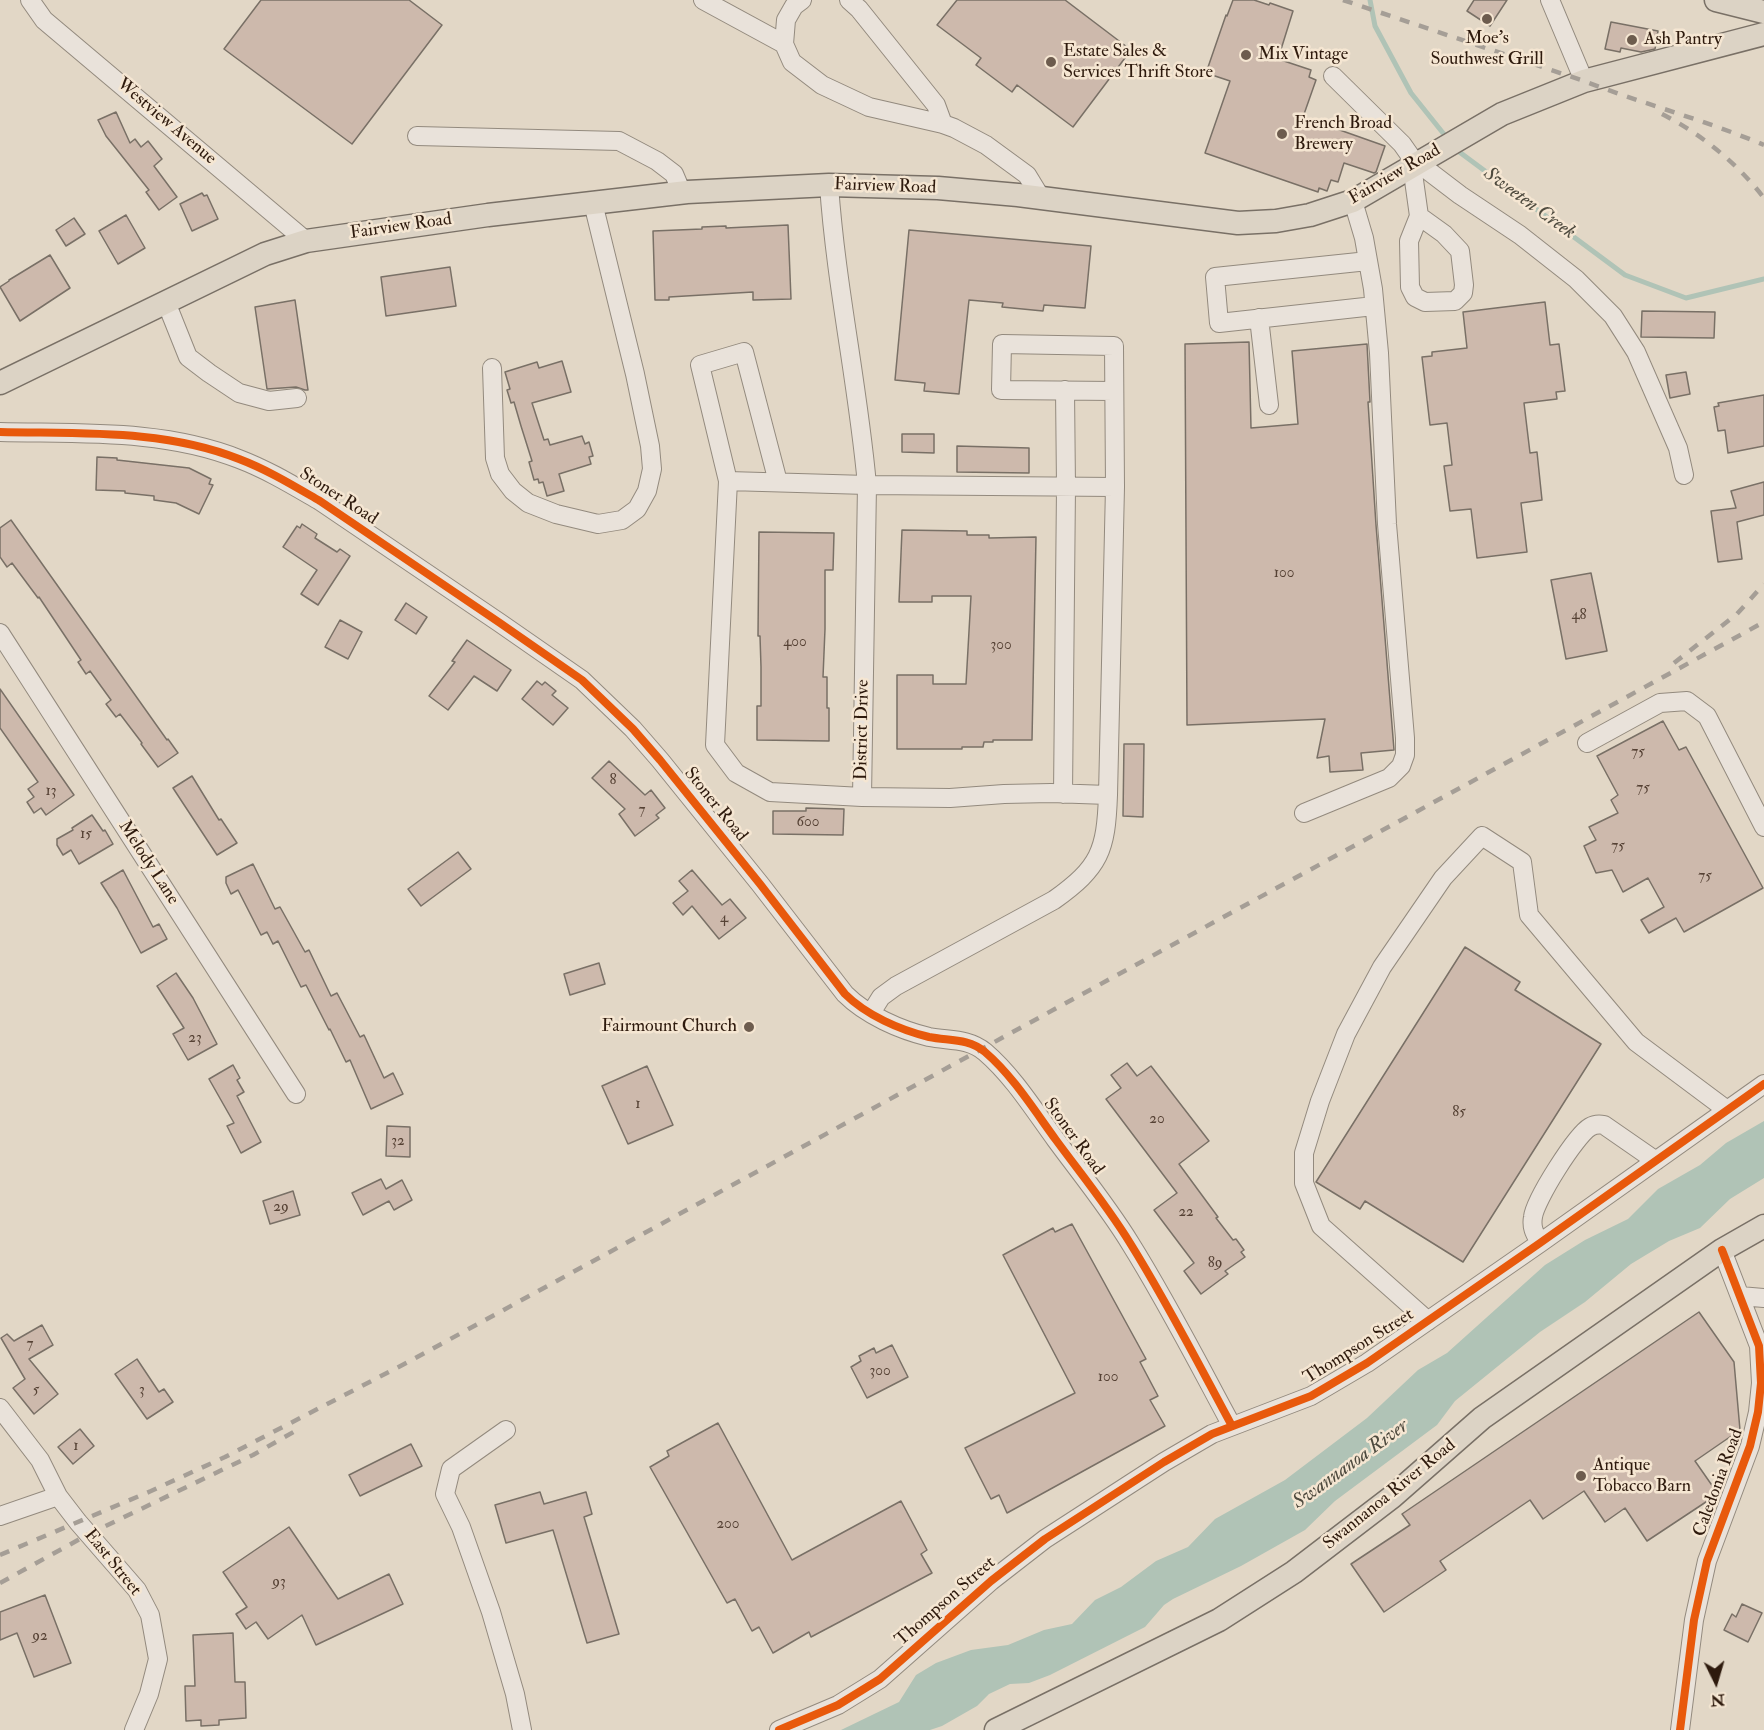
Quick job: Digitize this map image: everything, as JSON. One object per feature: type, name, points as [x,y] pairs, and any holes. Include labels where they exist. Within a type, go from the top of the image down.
[{"type":"main road","points":[[1716,0],[1764,12]]},
{"type":"main road","name":"Fairview Road","points":[[0,383],[266,254],[306,241],[488,215],[682,193],[829,185],[938,188],[1041,198],[1238,223],[1276,221],[1310,215],[1353,201],[1502,114],[1584,81],[1764,34]]},
{"type":"main road","name":"Swannanoa River Road","points":[[996,1730],[1219,1620],[1294,1572],[1392,1497],[1482,1418],[1722,1250],[1764,1226]]},
{"type":"street","name":"Westview Avenue","points":[[30,0],[45,20],[306,241]]},
{"type":"street","points":[[703,0],[784,44]]},
{"type":"street","points":[[802,0],[794,6],[786,20],[784,44],[792,62],[822,85],[869,107],[943,124],[986,145],[1027,175],[1041,198]]},
{"type":"street","points":[[849,0],[859,9],[936,105],[943,124]]},
{"type":"street","points":[[1550,0],[1584,81]]},
{"type":"street","points":[[1334,76],[1420,161],[1460,195],[1520,235],[1576,279],[1613,316],[1636,352],[1678,448],[1684,475]]},
{"type":"street","points":[[417,136],[619,141],[657,161],[674,174],[682,193]]},
{"type":"street","points":[[1419,216],[1444,234],[1460,251],[1463,293],[1455,301],[1425,303],[1415,297],[1410,287],[1409,241],[1419,216],[1420,161]]},
{"type":"street","name":"District Drive","points":[[829,185],[867,485],[862,797],[950,798],[1004,794],[1108,795]]},
{"type":"street","points":[[1304,813],[1389,778],[1401,766],[1406,755],[1387,524],[1379,353],[1368,261],[1353,201]]},
{"type":"street","points":[[492,368],[495,458],[500,474],[513,491],[528,503],[556,514],[598,524],[622,520],[637,508],[647,491],[652,469],[651,446],[593,203]]},
{"type":"street","points":[[1368,261],[1215,277],[1219,323],[1374,306]]},
{"type":"street","points":[[166,302],[189,357],[209,374],[239,393],[269,401],[297,399]]},
{"type":"street","points":[[1259,318],[1269,405]]},
{"type":"street","points":[[871,1013],[881,997],[896,986],[1053,900],[1072,887],[1085,875],[1104,844],[1108,795],[1114,487],[1114,391],[1114,346],[1002,344],[1001,390],[1114,391]]},
{"type":"street","points":[[778,482],[744,352],[700,365],[728,481],[715,744],[736,773],[770,792],[862,797]]},
{"type":"street","points":[[1063,794],[1065,390]]},
{"type":"street","name":"Stoner Road","points":[[0,432],[109,434],[143,437],[176,442],[238,459],[290,483],[320,501],[582,680],[633,729],[660,760],[854,1003],[911,1032],[972,1044],[998,1064],[1022,1093],[1130,1242],[1232,1426]]},
{"type":"street","points":[[728,481],[867,485],[1114,487]]},
{"type":"street","name":"Melody Lane","points":[[0,633],[296,1094]]},
{"type":"street","points":[[1587,743],[1660,703],[1688,701],[1707,716],[1764,827]]},
{"type":"street","points":[[1428,1321],[1321,1226],[1304,1183],[1304,1153],[1320,1101],[1346,1034],[1382,967],[1443,878],[1482,836],[1522,862],[1529,915],[1636,1042],[1727,1110]]},
{"type":"street","name":"Thompson Street","points":[[779,1730],[838,1705],[880,1679],[991,1581],[1045,1539],[1188,1447],[1212,1434],[1311,1396],[1367,1364],[1764,1084]]},
{"type":"street","points":[[1540,1243],[1533,1230],[1537,1203],[1552,1176],[1583,1132],[1591,1126],[1604,1125],[1656,1161]]},
{"type":"street","name":"Caledonia Road","points":[[1680,1730],[1694,1620],[1707,1561],[1749,1446],[1758,1412],[1761,1383],[1759,1346],[1722,1250]]},
{"type":"street","points":[[1740,1296],[1764,1298]]},
{"type":"street","name":"East Street","points":[[0,1408],[40,1460],[58,1496],[137,1590],[150,1615],[158,1659],[149,1694],[134,1730]]},
{"type":"street","points":[[506,1430],[451,1469],[445,1494],[461,1527],[491,1612],[515,1694],[522,1730]]},
{"type":"street","points":[[0,1516],[58,1496]]},
{"type":"water","name":"Swannanoa River","points":[[1764,1121],[1764,1178],[1730,1199],[1700,1228],[1669,1241],[1631,1264],[1585,1302],[1540,1332],[1455,1401],[1437,1425],[1335,1501],[1305,1530],[1241,1566],[1173,1599],[1164,1605],[1145,1627],[1050,1675],[1029,1683],[1010,1684],[989,1694],[977,1706],[942,1726],[930,1730],[841,1730],[899,1702],[916,1675],[936,1663],[971,1650],[1008,1645],[1044,1630],[1072,1624],[1095,1600],[1121,1587],[1156,1561],[1188,1547],[1215,1519],[1285,1480],[1367,1418],[1418,1370],[1447,1353],[1545,1265],[1585,1240],[1628,1219],[1658,1189],[1700,1165],[1726,1143]]},
{"type":"building","points":[[261,0],[409,0],[442,25],[352,144],[224,49]]},
{"type":"building","name":"Estate Sales & Services Thrift Store","points":[[957,0],[1065,0],[1131,50],[1073,127],[1017,85],[1012,92],[976,65],[981,58],[937,25]]},
{"type":"building","points":[[1233,0],[1254,0],[1293,11],[1278,59],[1311,70],[1309,77],[1316,80],[1303,117],[1385,146],[1376,172],[1344,163],[1338,182],[1331,180],[1327,191],[1319,188],[1318,192],[1205,153],[1230,81],[1206,73]]},
{"type":"building","name":"Moe's Southwest Grill","points":[[1474,0],[1507,0],[1490,26],[1467,11]]},
{"type":"building","name":"Ash Pantry","points":[[1611,22],[1658,31],[1655,49],[1641,52],[1621,48],[1620,52],[1605,49]]},
{"type":"building","points":[[116,112],[130,143],[135,139],[141,147],[148,141],[162,159],[154,166],[177,197],[159,210],[146,192],[149,190],[106,136],[98,120]]},
{"type":"building","points":[[202,193],[204,196],[207,195],[218,219],[192,231],[180,204]]},
{"type":"building","points":[[126,215],[145,248],[118,264],[99,231]]},
{"type":"building","points":[[74,218],[85,234],[66,246],[56,230]]},
{"type":"building","points":[[788,225],[791,299],[753,300],[753,292],[669,297],[669,300],[655,300],[653,231],[702,229],[702,227]]},
{"type":"building","points":[[909,230],[1091,246],[1085,308],[1044,305],[1043,311],[1002,307],[1003,303],[969,300],[959,394],[924,391],[925,383],[895,380]]},
{"type":"building","points":[[50,255],[70,288],[20,321],[0,287]]},
{"type":"building","points":[[450,267],[456,306],[386,316],[381,277]]},
{"type":"building","points":[[295,300],[308,390],[296,387],[267,389],[255,307]]},
{"type":"building","points":[[1545,302],[1550,345],[1559,344],[1565,391],[1556,392],[1557,399],[1524,403],[1530,453],[1537,452],[1542,500],[1521,503],[1527,552],[1477,558],[1471,509],[1450,511],[1444,466],[1452,465],[1447,423],[1430,425],[1422,357],[1432,356],[1432,352],[1467,348],[1463,312]]},
{"type":"building","points":[[1642,311],[1715,312],[1714,338],[1641,337]]},
{"type":"building","points":[[1249,342],[1251,428],[1298,424],[1292,351],[1367,344],[1370,402],[1368,402],[1376,525],[1394,750],[1361,753],[1363,770],[1330,772],[1329,756],[1317,758],[1325,719],[1187,725],[1185,344]]},
{"type":"building","points":[[562,361],[571,392],[532,403],[544,440],[548,439],[550,445],[582,436],[585,444],[589,442],[593,456],[589,457],[591,464],[559,474],[564,491],[547,496],[543,482],[539,483],[538,479],[534,480],[529,462],[532,461],[514,402],[511,403],[507,390],[510,389],[505,372],[537,362],[539,368]]},
{"type":"building","points":[[1686,372],[1690,394],[1670,398],[1666,375]]},
{"type":"building","points":[[1764,395],[1764,446],[1728,453],[1725,430],[1718,431],[1714,407],[1719,406],[1718,403]]},
{"type":"building","points":[[902,434],[934,434],[934,453],[902,452]]},
{"type":"building","points":[[957,446],[1029,448],[1029,473],[957,472]]},
{"type":"building","points":[[97,457],[189,468],[211,479],[209,484],[213,485],[199,514],[176,503],[154,500],[154,496],[125,493],[125,491],[96,490]]},
{"type":"building","points":[[1764,482],[1764,515],[1737,522],[1742,559],[1718,562],[1711,511],[1736,508],[1731,491]]},
{"type":"building","points":[[11,520],[178,753],[158,767],[120,714],[116,717],[106,704],[111,700],[90,671],[86,674],[78,662],[81,660],[39,597],[12,563],[7,567],[0,557],[0,528]]},
{"type":"building","points":[[302,524],[317,534],[315,538],[337,552],[340,549],[350,556],[318,605],[301,594],[317,570],[283,547],[297,526],[300,528]]},
{"type":"building","points":[[902,530],[967,531],[967,535],[989,535],[989,538],[1036,537],[1032,740],[993,740],[993,742],[984,742],[983,747],[962,747],[962,749],[897,749],[897,675],[933,675],[933,684],[966,684],[971,596],[932,596],[932,602],[899,602]]},
{"type":"building","points":[[759,532],[834,533],[833,570],[825,570],[823,677],[827,677],[829,741],[757,740],[757,706],[761,706],[760,636],[758,636]]},
{"type":"building","points":[[1591,573],[1607,651],[1566,659],[1551,580]]},
{"type":"building","points":[[406,603],[427,617],[416,634],[395,620]]},
{"type":"building","points":[[340,620],[362,632],[348,659],[325,647]]},
{"type":"building","points":[[467,640],[511,670],[497,691],[474,676],[448,710],[429,696],[455,662],[452,661]]},
{"type":"building","points":[[537,681],[542,685],[545,682],[556,691],[552,695],[568,708],[553,725],[522,699]]},
{"type":"building","points":[[0,689],[74,795],[46,815],[41,808],[34,813],[27,802],[34,797],[28,789],[38,782],[0,728]]},
{"type":"building","points":[[1663,721],[1679,750],[1686,747],[1763,888],[1684,932],[1676,918],[1649,933],[1641,920],[1664,907],[1648,878],[1623,892],[1612,870],[1596,873],[1584,846],[1596,840],[1589,827],[1618,813],[1611,800],[1618,795],[1597,756]]},
{"type":"building","points":[[1124,744],[1144,744],[1143,817],[1123,816]]},
{"type":"building","points":[[609,761],[645,795],[651,790],[665,808],[656,815],[659,818],[635,836],[619,814],[625,809],[592,778]]},
{"type":"building","points":[[192,776],[219,820],[221,819],[237,843],[217,855],[173,788]]},
{"type":"building","points":[[806,808],[844,809],[843,835],[773,834],[773,811],[806,811]]},
{"type":"building","points":[[92,815],[113,844],[79,864],[71,850],[63,855],[57,845],[57,839]]},
{"type":"building","points":[[458,852],[471,869],[421,906],[408,889]]},
{"type":"building","points":[[253,864],[275,909],[280,907],[305,952],[309,950],[331,996],[337,993],[360,1037],[364,1035],[384,1078],[393,1073],[403,1094],[371,1109],[350,1060],[346,1062],[306,985],[301,987],[278,941],[273,944],[267,932],[261,935],[238,890],[231,894],[226,877]]},
{"type":"building","points":[[123,870],[153,927],[159,924],[167,939],[141,953],[101,883]]},
{"type":"building","points":[[692,870],[722,905],[730,899],[746,918],[719,939],[692,906],[683,915],[673,903],[688,891],[679,881]]},
{"type":"building","points":[[1465,947],[1520,982],[1515,990],[1601,1044],[1463,1262],[1365,1201],[1360,1209],[1316,1182]]},
{"type":"building","points":[[599,963],[605,984],[570,995],[564,974]]},
{"type":"building","points":[[176,973],[193,998],[217,1044],[188,1060],[173,1034],[184,1028],[157,986]]},
{"type":"building","points":[[1127,1063],[1137,1076],[1151,1066],[1209,1141],[1179,1164],[1218,1217],[1216,1218],[1244,1250],[1241,1252],[1245,1257],[1225,1271],[1228,1274],[1201,1294],[1184,1271],[1194,1263],[1154,1210],[1177,1193],[1106,1099],[1121,1088],[1111,1075]]},
{"type":"building","points":[[233,1065],[240,1078],[237,1080],[244,1092],[237,1096],[261,1142],[241,1153],[227,1126],[234,1123],[209,1079]]},
{"type":"building","points":[[647,1066],[673,1125],[628,1144],[602,1086]]},
{"type":"building","points":[[387,1126],[410,1127],[410,1157],[386,1156]]},
{"type":"building","points":[[381,1179],[386,1189],[402,1180],[412,1200],[394,1210],[389,1201],[363,1215],[352,1193]]},
{"type":"building","points":[[293,1191],[300,1215],[270,1224],[263,1201]]},
{"type":"building","points":[[1072,1224],[1146,1359],[1140,1362],[1158,1396],[1150,1400],[1165,1426],[1007,1513],[999,1495],[991,1499],[965,1448],[1075,1393],[1003,1255],[1053,1228],[1055,1232]]},
{"type":"building","name":"Antique Tobacco Barn","points":[[1699,1312],[1734,1362],[1740,1430],[1695,1461],[1718,1494],[1647,1541],[1625,1508],[1605,1522],[1584,1491],[1543,1519],[1530,1500],[1440,1561],[1446,1570],[1384,1612],[1351,1564],[1410,1525],[1402,1514]]},
{"type":"building","points":[[42,1325],[53,1345],[29,1359],[58,1394],[34,1414],[13,1388],[25,1379],[1,1338],[7,1334],[14,1341]]},
{"type":"building","points":[[892,1345],[908,1377],[867,1398],[851,1367],[861,1361],[859,1356],[874,1348],[876,1353]]},
{"type":"building","points":[[137,1359],[159,1392],[164,1389],[173,1402],[147,1419],[115,1374]]},
{"type":"building","points":[[718,1423],[792,1560],[901,1501],[927,1550],[921,1554],[932,1573],[811,1637],[809,1632],[773,1653],[759,1627],[752,1631],[735,1599],[727,1603],[650,1467],[669,1456],[667,1451]]},
{"type":"building","points":[[80,1429],[94,1446],[73,1464],[58,1447]]},
{"type":"building","points":[[411,1444],[422,1466],[360,1496],[349,1475]]},
{"type":"building","points":[[540,1492],[544,1504],[586,1492],[592,1514],[584,1517],[619,1634],[587,1643],[553,1530],[506,1543],[495,1505]]},
{"type":"building","points":[[289,1527],[338,1599],[389,1574],[403,1604],[316,1645],[302,1615],[268,1639],[256,1622],[246,1629],[236,1614],[247,1607],[223,1572]]},
{"type":"building","points":[[45,1595],[71,1663],[34,1677],[17,1633],[0,1640],[0,1612]]},
{"type":"building","points":[[1742,1604],[1762,1613],[1748,1642],[1724,1630],[1732,1614],[1736,1617]]},
{"type":"building","points":[[233,1633],[235,1682],[245,1682],[246,1718],[219,1720],[219,1725],[201,1726],[201,1720],[186,1721],[185,1686],[195,1686],[193,1635]]},
{"type":"waterway","name":"Sweeten Creek","points":[[1370,0],[1375,26],[1411,93],[1447,138]]},
{"type":"waterway","name":"Sweeten Creek","points":[[1454,148],[1625,275],[1686,298],[1764,279]]},
{"type":"railway","points":[[1343,0],[1584,81],[1764,145]]},
{"type":"railway","points":[[1662,114],[1718,150],[1764,198]]},
{"type":"railway","points":[[1674,663],[1737,614],[1764,584]]},
{"type":"railway","points":[[0,1555],[225,1457],[410,1361],[1764,622]]},
{"type":"railway","points":[[0,1583],[89,1534],[253,1455],[297,1430]]},
{"type":"cycle path","points":[[0,432],[152,438],[210,449],[250,463],[320,501],[582,680],[633,729],[660,760],[853,1002],[895,1026],[929,1037],[972,1044],[985,1052],[1005,1072],[1122,1230],[1170,1311],[1232,1426]]},
{"type":"cycle path","points":[[779,1730],[838,1705],[880,1679],[991,1581],[1045,1539],[1164,1462],[1212,1434],[1311,1396],[1367,1363],[1764,1084]]},
{"type":"cycle path","points":[[1680,1730],[1694,1620],[1707,1561],[1750,1446],[1758,1412],[1761,1383],[1759,1346],[1722,1250]]},
{"type":"place","name":"Moe's Southwest Grill","points":[[1487,19]]},
{"type":"place","name":"Ash Pantry","points":[[1632,40]]},
{"type":"place","name":"Mix Vintage","points":[[1246,55]]},
{"type":"place","name":"Estate Sales & Services Thrift Store","points":[[1051,62]]},
{"type":"place","name":"French Broad Brewery","points":[[1282,134]]},
{"type":"place","name":"Fairmount Church","points":[[749,1027]]},
{"type":"place","name":"Antique Tobacco Barn","points":[[1581,1476]]}]
